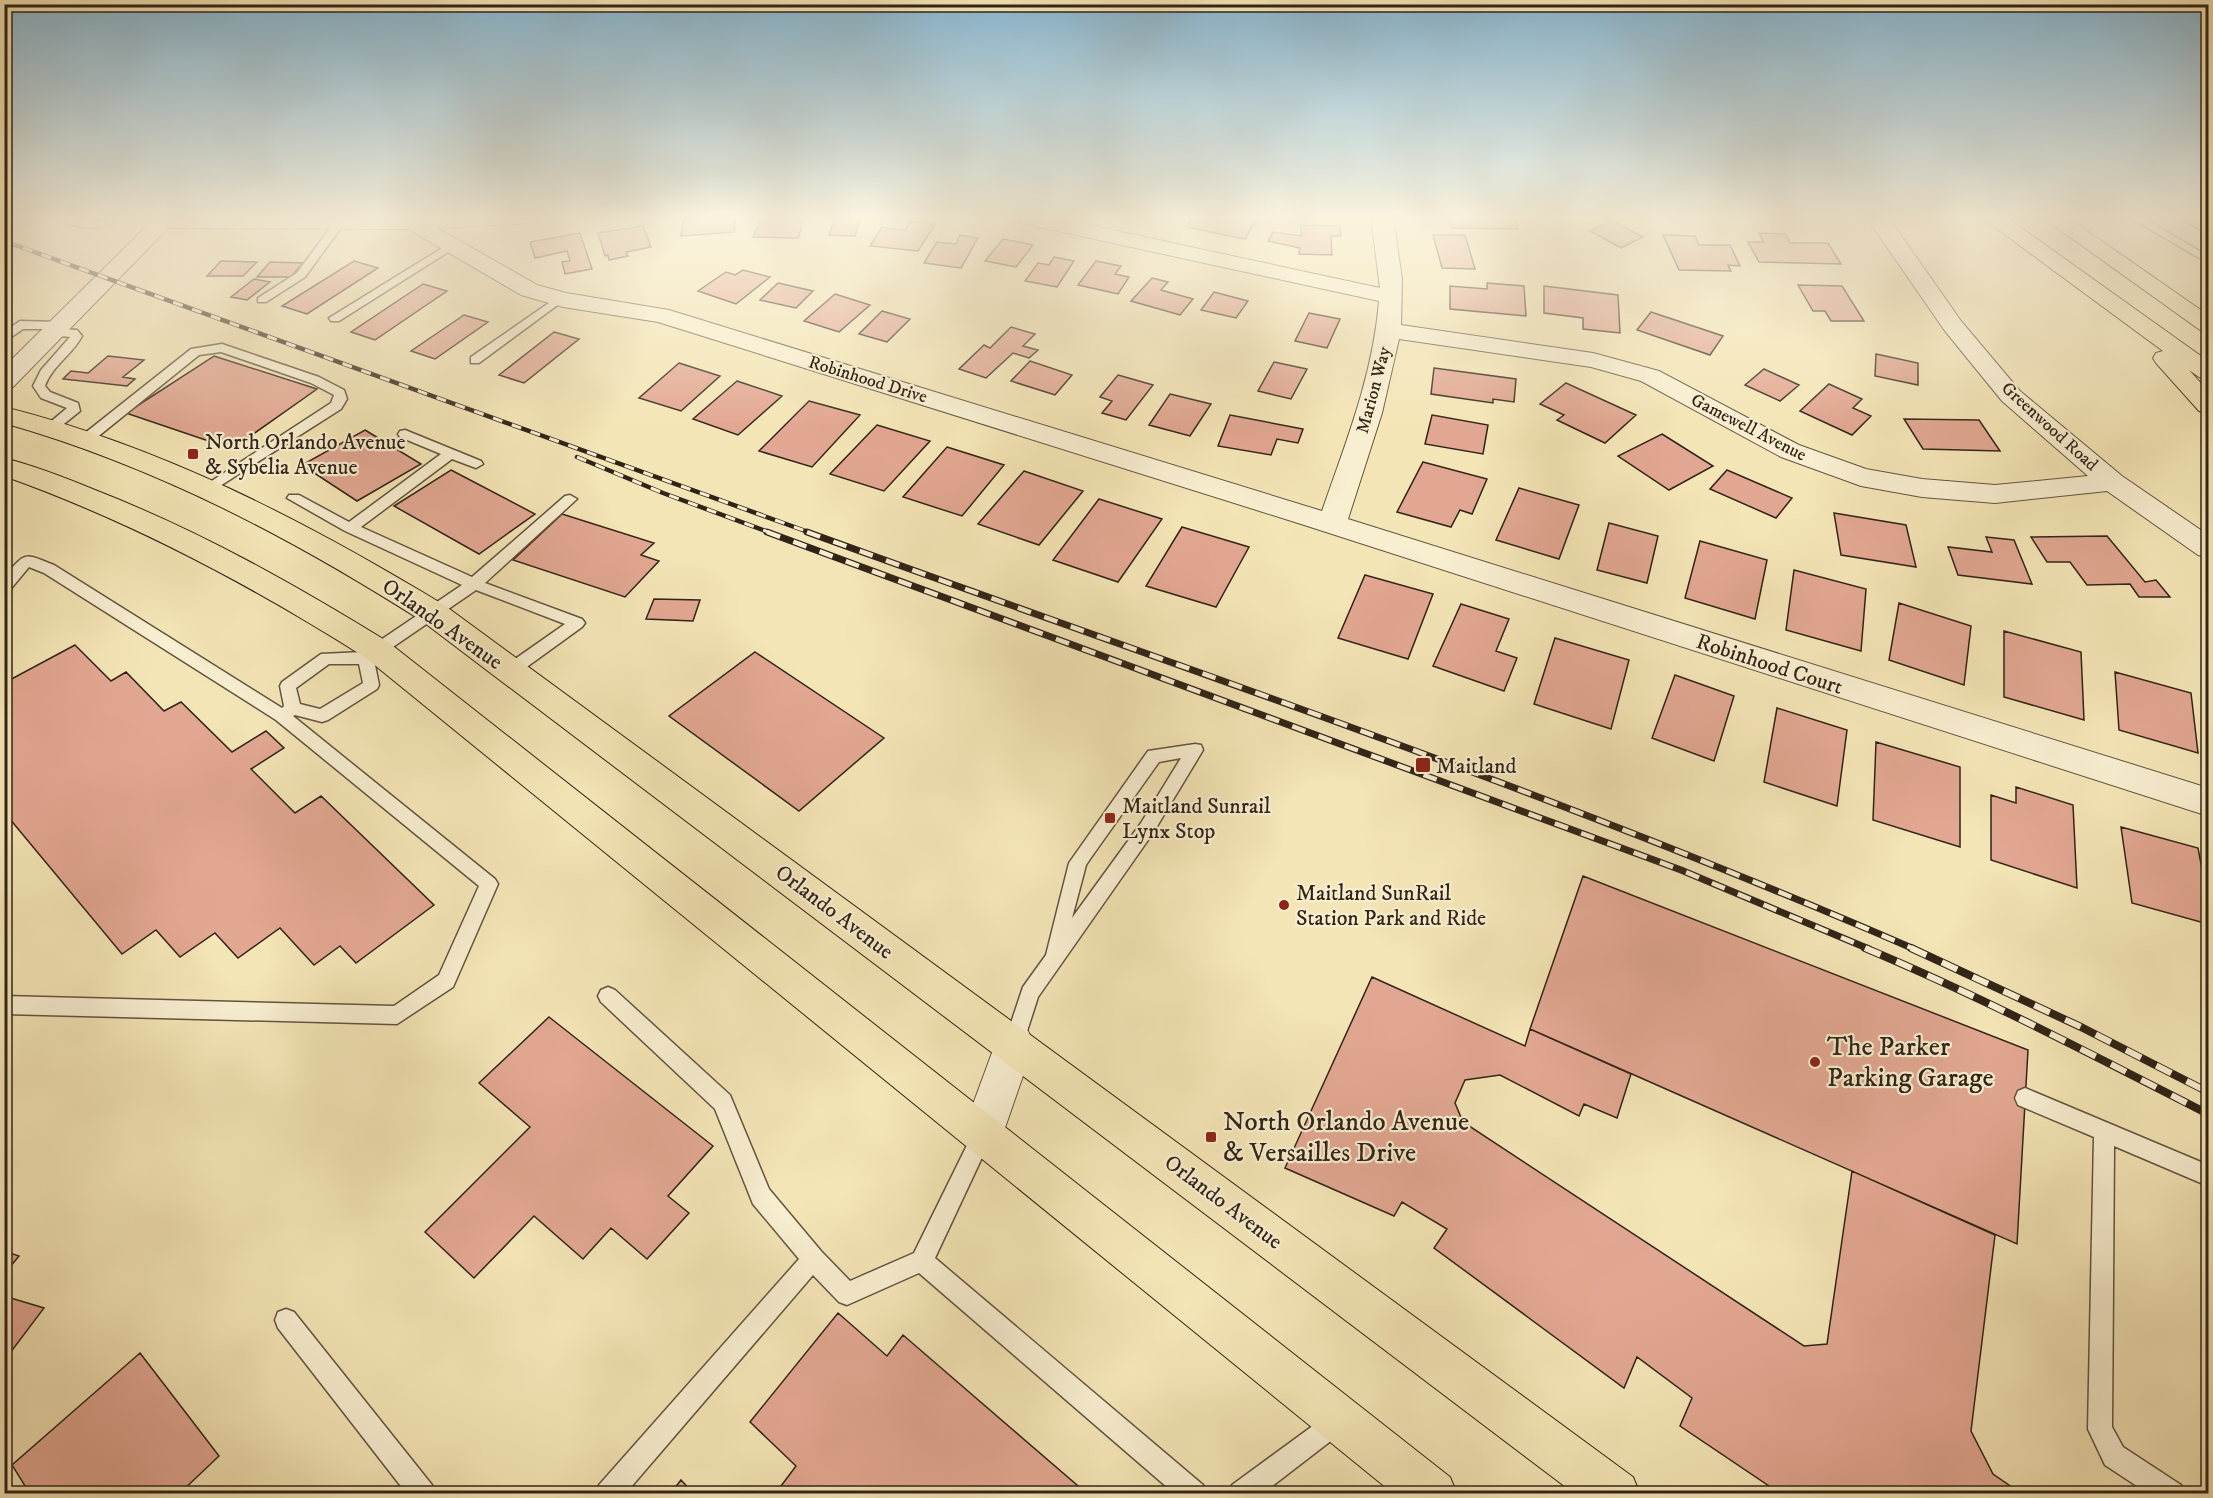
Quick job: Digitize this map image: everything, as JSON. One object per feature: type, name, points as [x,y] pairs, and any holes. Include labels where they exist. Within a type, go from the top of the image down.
[{"type":"main road","points":[[2084,287],[2161,354],[2208,406]]},
{"type":"main road","points":[[2088,287],[2147,326],[2208,372]]},
{"type":"main road","points":[[2152,287],[2208,326]]},
{"type":"main road","name":"Orlando Avenue","points":[[4,415],[147,462],[209,489],[355,563],[433,613],[1616,1494]]},
{"type":"main road","points":[[4,466],[93,498],[225,560],[371,654],[984,1134],[1434,1494]]},
{"type":"street","points":[[4,382],[99,287]]},
{"type":"street","name":"Robinhood Drive","points":[[525,287],[559,299],[661,315],[1332,524]]},
{"type":"street","points":[[1344,287],[1391,297]]},
{"type":"street","name":"Marion Way","points":[[1332,524],[1366,424],[1389,330],[1391,287]]},
{"type":"street","name":"Greenwood Road","points":[[1926,287],[1953,326],[2011,396],[2112,482],[2208,548]]},
{"type":"street","name":"Gamewell Avenue","points":[[1389,330],[1593,360],[1650,376],[1790,451],[1861,477],[1922,488],[1995,494],[2112,482]]},
{"type":"street","name":"Robinhood Court","points":[[1332,524],[2208,802]]},
{"type":"street","points":[[984,1134],[1014,1044]]},
{"type":"lane","points":[[262,300],[282,287]]},
{"type":"lane","points":[[335,318],[385,287]]},
{"type":"lane","points":[[475,360],[559,299]]},
{"type":"lane","points":[[4,339],[20,325],[57,329],[76,336],[72,345],[40,378],[39,386],[45,396],[73,406],[74,411],[49,429]]},
{"type":"lane","points":[[84,440],[195,352],[222,348],[315,380],[340,393],[341,399],[336,406],[209,489]]},
{"type":"lane","points":[[405,434],[476,464]]},
{"type":"lane","points":[[350,528],[451,453]]},
{"type":"lane","points":[[294,498],[350,528],[474,584],[577,623],[511,670]]},
{"type":"lane","points":[[288,712],[288,686],[326,658],[371,654],[433,613],[474,584],[570,499]]},
{"type":"lane","points":[[4,586],[27,560],[49,569],[288,712],[489,884],[446,981],[397,1015],[4,1005]]},
{"type":"lane","points":[[288,712],[322,716],[371,685],[371,654]]},
{"type":"lane","points":[[1014,1044],[1030,993],[1050,965],[1147,828],[1195,750],[1154,756],[1078,863],[1050,965]]},
{"type":"lane","points":[[608,996],[723,1102],[761,1196],[813,1258],[847,1294],[922,1261],[984,1134]]},
{"type":"lane","points":[[2025,1098],[2208,1175]]},
{"type":"lane","points":[[2104,1131],[2100,1429],[2114,1456],[2172,1494]]},
{"type":"lane","points":[[608,1494],[813,1258]]},
{"type":"lane","points":[[922,1261],[1194,1494]]},
{"type":"lane","points":[[286,1320],[423,1494]]},
{"type":"lane","points":[[1241,1494],[1340,1419]]},
{"type":"building","points":[[244,287],[264,287],[247,300],[231,297]]},
{"type":"building","points":[[313,287],[349,287],[307,314],[282,306]]},
{"type":"building","points":[[419,287],[433,287],[447,291],[375,340],[351,332]]},
{"type":"building","points":[[704,287],[758,287],[736,304],[698,291]]},
{"type":"building","points":[[774,287],[795,287],[813,291],[796,308],[760,300]]},
{"type":"building","points":[[1086,287],[1123,287],[1118,294]]},
{"type":"building","points":[[1144,287],[1164,287],[1161,290],[1193,299],[1180,315],[1131,301]]},
{"type":"building","points":[[1450,287],[1487,289],[1487,287],[1524,287],[1526,316],[1450,309]]},
{"type":"building","points":[[1544,287],[1618,295],[1620,333],[1583,329],[1583,318],[1544,313]]},
{"type":"building","points":[[1799,287],[1843,287],[1864,321],[1831,321],[1825,311],[1813,311]]},
{"type":"building","points":[[1214,292],[1248,301],[1236,318],[1201,310]]},
{"type":"building","points":[[835,294],[870,305],[839,332],[804,321]]},
{"type":"building","points":[[882,311],[910,319],[887,342],[859,334]]},
{"type":"building","points":[[1651,312],[1723,336],[1710,355],[1637,330]]},
{"type":"building","points":[[1309,313],[1340,319],[1327,348],[1295,341]]},
{"type":"building","points":[[464,315],[488,322],[435,359],[411,351]]},
{"type":"building","points":[[1011,327],[1035,334],[1023,346],[1038,350],[1029,358],[1013,353],[986,378],[959,369],[984,345],[990,348]]},
{"type":"building","points":[[554,332],[579,339],[524,383],[499,375]]},
{"type":"building","points":[[1876,354],[1918,363],[1918,385],[1875,376]]},
{"type":"building","points":[[108,356],[144,360],[123,377],[135,379],[127,386],[63,379],[71,371],[88,373]]},
{"type":"building","points":[[214,356],[317,389],[232,449],[126,413]]},
{"type":"building","points":[[1030,361],[1072,375],[1055,395],[1011,381]]},
{"type":"building","points":[[1274,362],[1307,369],[1291,399],[1258,391]]},
{"type":"building","points":[[679,363],[720,376],[681,411],[639,398]]},
{"type":"building","points":[[1434,368],[1516,379],[1514,402],[1493,399],[1493,403],[1431,394]]},
{"type":"building","points":[[1764,369],[1799,385],[1780,401],[1745,385]]},
{"type":"building","points":[[1118,375],[1153,385],[1126,420],[1102,413],[1112,401],[1100,397]]},
{"type":"building","points":[[737,381],[782,396],[738,435],[693,419]]},
{"type":"building","points":[[1566,383],[1636,415],[1605,443],[1557,420],[1564,415],[1540,404]]},
{"type":"building","points":[[1829,384],[1862,399],[1853,408],[1871,416],[1852,435],[1800,411]]},
{"type":"building","points":[[1170,394],[1211,404],[1190,436],[1149,425]]},
{"type":"building","points":[[809,401],[860,415],[812,467],[759,451]]},
{"type":"building","points":[[1230,415],[1303,429],[1298,443],[1277,439],[1271,455],[1218,446]]},
{"type":"building","points":[[1432,415],[1488,425],[1483,454],[1425,444]]},
{"type":"building","points":[[1904,419],[1979,420],[2000,451],[1923,449]]},
{"type":"building","points":[[877,425],[930,441],[884,491],[830,474]]},
{"type":"building","points":[[365,430],[421,464],[357,501],[302,465]]},
{"type":"building","points":[[1662,434],[1713,466],[1669,490],[1618,456]]},
{"type":"building","points":[[947,447],[1004,465],[962,516],[903,497]]},
{"type":"building","points":[[1423,462],[1487,479],[1472,514],[1460,510],[1451,527],[1397,512]]},
{"type":"building","points":[[451,470],[535,514],[479,554],[394,506]]},
{"type":"building","points":[[1727,470],[1792,498],[1776,518],[1710,489]]},
{"type":"building","points":[[1024,471],[1083,491],[1039,545],[978,524]]},
{"type":"building","points":[[1519,488],[1579,505],[1559,559],[1496,540]]},
{"type":"building","points":[[1099,499],[1162,519],[1118,582],[1053,560]]},
{"type":"building","points":[[1834,513],[1906,525],[1916,567],[1841,555]]},
{"type":"building","points":[[562,514],[654,543],[641,555],[659,561],[625,597],[513,560]]},
{"type":"building","points":[[1609,523],[1658,536],[1647,583],[1597,570]]},
{"type":"building","points":[[1182,527],[1249,547],[1216,607],[1146,586]]},
{"type":"building","points":[[2107,536],[2145,582],[2156,580],[2170,597],[2139,597],[2130,584],[2087,585],[2070,562],[2047,562],[2031,537]]},
{"type":"building","points":[[1986,537],[2014,540],[2032,584],[1958,575],[1948,547],[1992,552]]},
{"type":"building","points":[[1700,541],[1767,560],[1755,619],[1685,598]]},
{"type":"building","points":[[1794,570],[1866,589],[1861,651],[1786,630]]},
{"type":"building","points":[[1365,575],[1433,594],[1408,659],[1338,638]]},
{"type":"building","points":[[654,599],[700,600],[693,621],[646,619]]},
{"type":"building","points":[[1899,603],[1971,626],[1964,685],[1889,660]]},
{"type":"building","points":[[1461,604],[1509,619],[1496,651],[1517,658],[1504,691],[1433,666]]},
{"type":"building","points":[[2004,631],[2081,652],[2084,720],[2004,697]]},
{"type":"building","points":[[1555,638],[1629,660],[1611,729],[1534,704]]},
{"type":"building","points":[[75,645],[111,681],[126,672],[164,711],[181,702],[232,752],[266,731],[284,748],[251,769],[295,813],[321,796],[434,905],[356,963],[340,946],[314,965],[280,928],[238,958],[215,933],[180,957],[156,930],[122,954],[4,812],[4,683]]},
{"type":"building","points":[[755,652],[884,738],[799,811],[669,716]]},
{"type":"building","points":[[2115,672],[2191,693],[2198,753],[2119,730]]},
{"type":"building","points":[[1675,675],[1734,696],[1714,761],[1652,738]]},
{"type":"building","points":[[1777,708],[1847,730],[1837,806],[1764,782]]},
{"type":"building","points":[[1876,742],[1960,767],[1960,847],[1873,820]]},
{"type":"building","points":[[2016,787],[2073,805],[2077,888],[1991,860],[1991,795],[2016,803]]},
{"type":"building","points":[[2121,827],[2198,848],[2208,901],[2208,924],[2132,903]]},
{"type":"building","name":"The Parker Parking Garage","points":[[1583,876],[2028,1050],[2017,1244],[1530,1029]]},
{"type":"building","points":[[1372,977],[1525,1046],[1530,1029],[1631,1074],[1617,1118],[1584,1104],[1579,1116],[1500,1075],[1465,1080],[1455,1103],[1463,1122],[1804,1346],[1827,1344],[1852,1171],[1995,1235],[1971,1431],[1993,1474],[2022,1494],[1781,1494],[1680,1426],[1692,1398],[1637,1357],[1624,1388],[1434,1248],[1447,1229],[1402,1202],[1394,1216],[1285,1168]]},
{"type":"building","points":[[549,1017],[713,1146],[668,1196],[689,1213],[647,1259],[611,1228],[583,1259],[534,1216],[474,1278],[425,1232],[530,1127],[479,1083]]},
{"type":"building","points":[[4,1251],[19,1256],[4,1274]]},
{"type":"building","points":[[4,1296],[44,1308],[4,1361]]},
{"type":"building","points":[[838,1313],[887,1356],[903,1335],[1085,1492],[1084,1494],[775,1494],[796,1466],[750,1422]]},
{"type":"building","points":[[140,1353],[219,1456],[179,1494],[30,1494],[12,1465]]},
{"type":"building","points":[[681,1480],[694,1494],[670,1494]]},
{"type":"railway","points":[[131,287],[811,533]]},
{"type":"railway","points":[[577,457],[663,493],[771,533]]},
{"type":"railway","points":[[767,532],[1681,870],[1869,949]]},
{"type":"railway","points":[[807,532],[1503,783],[1641,836],[1914,949]]},
{"type":"railway","points":[[1865,948],[1995,1007],[2208,1114]]},
{"type":"railway","points":[[1911,948],[2081,1027],[2208,1092]]},
{"type":"place","name":"North Orlando Avenue & Sybelia Avenue","points":[[193,454]]},
{"type":"place","name":"Maitland","points":[[1423,765]]},
{"type":"place","name":"Maitland Sunrail Lynx Stop","points":[[1110,818]]},
{"type":"place","name":"Maitland SunRail Station Park and Ride","points":[[1284,905]]},
{"type":"place","name":"The Parker Parking Garage","points":[[1815,1062]]},
{"type":"place","name":"North Orlando Avenue & Versailles Drive","points":[[1211,1137]]}]
